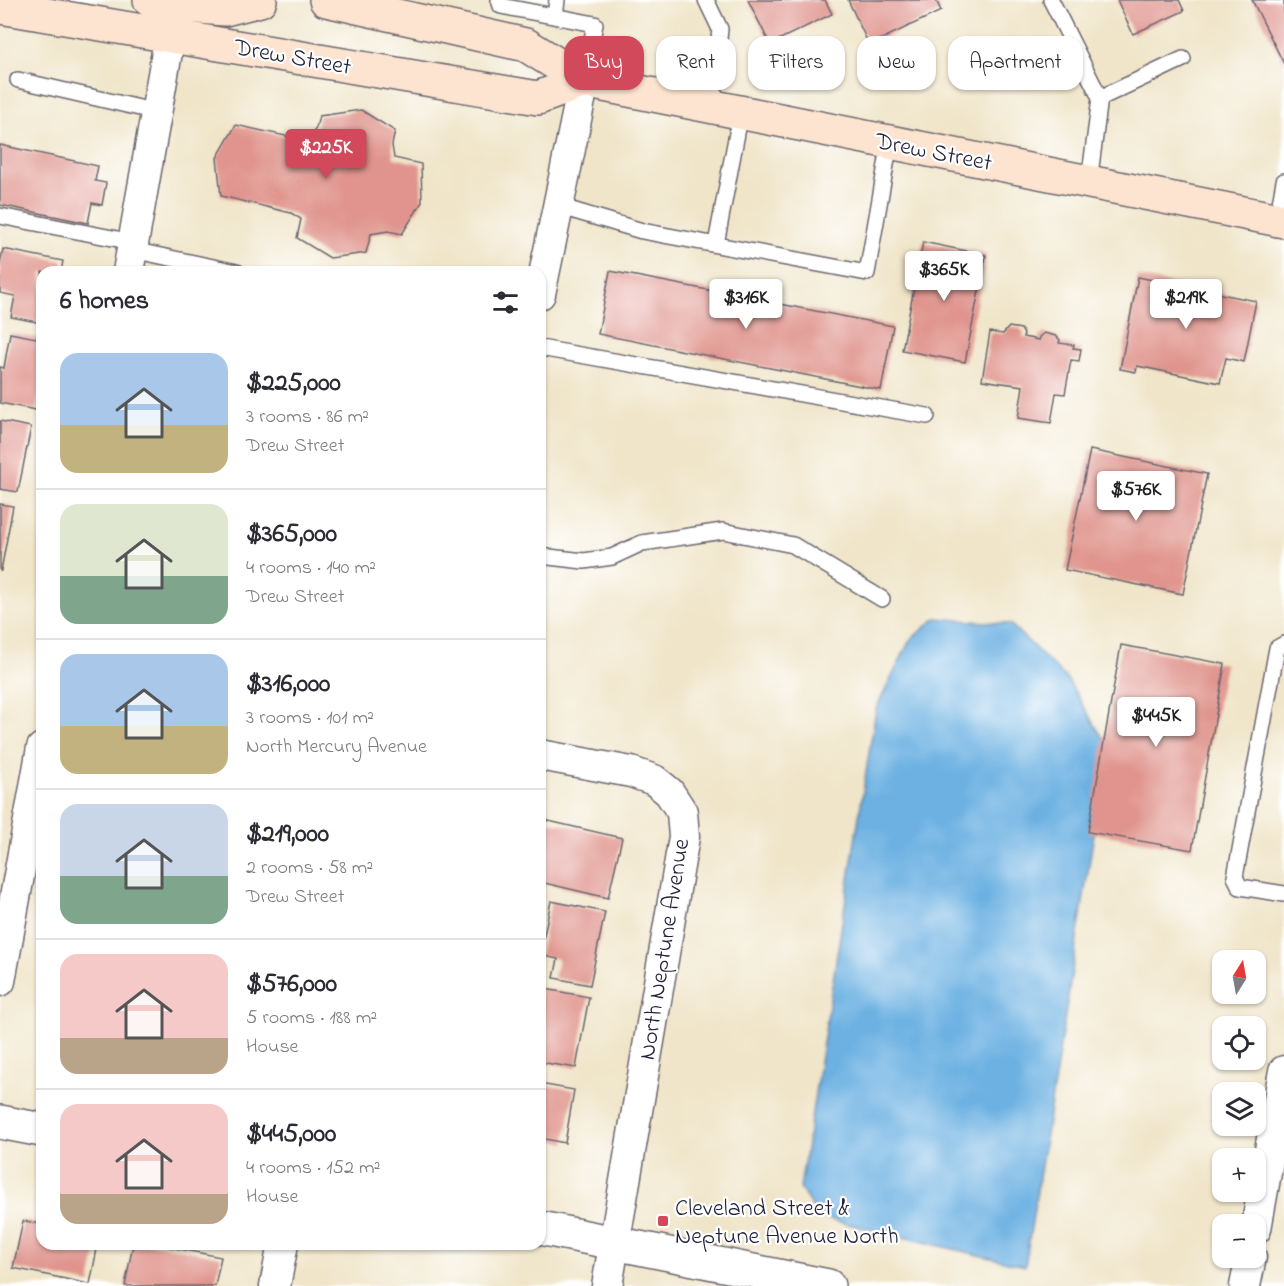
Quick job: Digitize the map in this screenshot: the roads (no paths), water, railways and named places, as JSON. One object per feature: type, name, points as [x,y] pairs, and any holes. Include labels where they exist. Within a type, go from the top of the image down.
[{"type":"main road","name":"Drew Street","points":[[150,0],[184,6],[225,9],[260,0]]},
{"type":"main road","name":"Drew Street","points":[[326,0],[526,45],[564,69]]},
{"type":"main road","points":[[434,0],[442,11],[526,45]]},
{"type":"main road","name":"Drew Street","points":[[0,7],[538,98],[564,88]]},
{"type":"main road","name":"Drew Street","points":[[628,90],[1281,221]]},
{"type":"street","points":[[131,255],[170,35]]},
{"type":"street","points":[[546,266],[582,90]]},
{"type":"street","name":"North Neptune Avenue","points":[[546,755],[631,772],[654,780],[669,792],[682,812],[684,837],[606,1286]]},
{"type":"street","points":[[0,981],[36,781]]},
{"type":"street","points":[[1260,1214],[1269,1181],[1284,1071]]},
{"type":"street","points":[[0,1122],[36,1129]]},
{"type":"street","points":[[546,1229],[828,1286]]},
{"type":"street","points":[[275,1286],[282,1250]]},
{"type":"street","points":[[1245,1286],[1249,1268]]},
{"type":"lane","points":[[499,0],[501,6],[595,24],[593,36]]},
{"type":"lane","points":[[555,16],[557,0]]},
{"type":"lane","points":[[706,0],[720,29],[727,110],[716,244]]},
{"type":"lane","points":[[1051,0],[1100,98],[1089,183]]},
{"type":"lane","points":[[1100,98],[1183,59]]},
{"type":"lane","points":[[18,80],[157,112]]},
{"type":"lane","points":[[558,206],[642,231],[867,273],[890,142]]},
{"type":"lane","points":[[1281,221],[1284,181]]},
{"type":"lane","points":[[0,216],[131,255],[200,266]]},
{"type":"lane","points":[[546,349],[927,416]]},
{"type":"lane","points":[[546,557],[584,561],[612,558],[642,543],[723,531],[793,545],[882,599]]},
{"type":"lane","points":[[1284,644],[1276,648],[1235,877],[1240,887],[1284,894]]},
{"type":"water","points":[[936,618],[1010,624],[1067,679],[1108,746],[1025,1266],[817,1215],[800,1188],[876,709],[910,640]]},
{"type":"place","name":"Cleveland Street & Neptune Avenue North","points":[[663,1221]]}]
